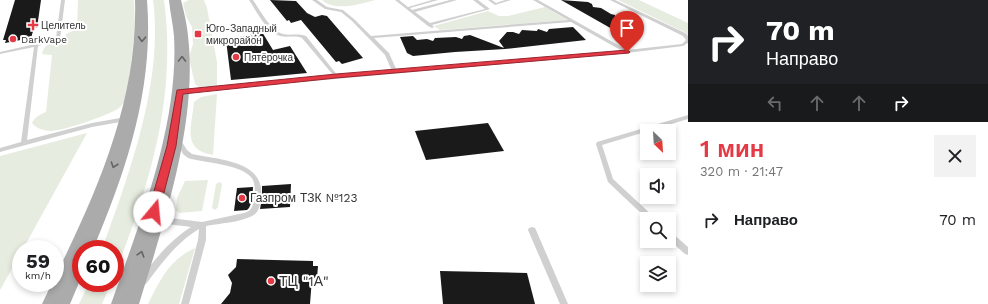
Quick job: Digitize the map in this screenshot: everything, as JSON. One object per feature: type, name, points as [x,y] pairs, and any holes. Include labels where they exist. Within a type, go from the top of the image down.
[{"type":"main road","points":[[85,240],[103,196],[129,118],[142,43],[141,0]]},
{"type":"main road","points":[[125,304],[163,182],[175,130],[182,40],[180,19],[175,0]]},
{"type":"main road","points":[[56,304],[72,269]]},
{"type":"lane","points":[[0,53],[58,39],[63,0]]},
{"type":"lane","points":[[251,0],[275,31],[283,35],[297,34],[304,37],[336,76]]},
{"type":"lane","points":[[314,0],[326,8],[342,11],[387,54],[395,72]]},
{"type":"lane","points":[[397,0],[438,32]]},
{"type":"lane","points":[[407,8],[436,0]]},
{"type":"lane","points":[[412,11],[455,0]]},
{"type":"lane","points":[[429,25],[488,9],[475,0]]},
{"type":"lane","points":[[490,0],[495,4],[509,0]]},
{"type":"lane","points":[[535,0],[627,52]]},
{"type":"lane","points":[[179,92],[336,76],[627,52],[683,45],[688,41],[685,35],[612,0]]},
{"type":"lane","points":[[371,38],[572,21]]},
{"type":"lane","points":[[24,143],[36,45]]},
{"type":"lane","points":[[644,212],[610,180],[599,144],[688,116]]},
{"type":"lane","points":[[0,150],[92,125],[129,118]]},
{"type":"lane","points":[[128,304],[158,262],[182,237],[203,225],[246,215],[253,212],[256,208],[259,188],[255,176],[248,171],[228,164],[190,156],[182,148],[175,130]]},
{"type":"lane","points":[[154,212],[169,221],[203,225]]},
{"type":"lane","points":[[185,304],[202,240],[203,225]]},
{"type":"lane","points":[[532,230],[564,304]]},
{"type":"lane","points":[[676,241],[688,252]]},
{"type":"shaded area","points":[[78,0],[134,0],[135,30],[127,95],[120,107],[106,115],[57,130],[43,130],[32,123],[34,119],[46,112],[52,55],[42,54],[43,50],[47,45],[64,41],[66,34],[77,29]]},
{"type":"shaded area","points":[[153,0],[164,0],[167,36],[167,71],[158,139],[139,206],[124,250],[124,240],[105,240],[123,190],[142,127],[149,94],[155,31]]},
{"type":"shaded area","points":[[189,0],[204,0],[207,8],[217,62],[217,86],[199,87],[195,84],[189,58],[193,44],[192,27],[186,16],[183,3]]},
{"type":"shaded area","points":[[322,0],[375,0],[356,5],[334,6],[327,4]]},
{"type":"shaded area","points":[[618,0],[639,0],[688,23],[688,34]]},
{"type":"shaded area","points":[[545,7],[567,20],[440,30],[434,26],[488,11],[499,16],[508,16]]},
{"type":"shaded area","points":[[217,94],[213,155],[196,148],[192,142],[191,128],[194,102],[201,97]]},
{"type":"shaded area","points":[[87,133],[28,240],[12,240],[12,269],[0,290],[0,156]]},
{"type":"shaded area","points":[[208,180],[202,211],[179,213],[176,210],[177,198],[185,181]]},
{"type":"shaded area","points":[[220,182],[222,184],[218,207],[215,210],[212,208],[216,184]]},
{"type":"shaded area","points":[[195,248],[179,304],[148,304],[166,272],[178,258]]},
{"type":"shaded area","points":[[85,292],[107,292],[102,304],[79,304]]},
{"type":"building","points":[[15,0],[41,0],[37,28],[34,28],[31,38],[5,43],[6,40],[3,40]]},
{"type":"building","points":[[270,0],[296,1],[307,13],[315,17],[322,15],[327,16],[363,58],[342,64],[339,61],[336,62],[301,20],[291,23],[289,20],[287,21]]},
{"type":"building","points":[[561,0],[588,2],[592,4],[593,7],[601,8],[615,15],[616,19],[628,23],[635,42]]},
{"type":"building","points":[[573,27],[586,40],[505,49],[413,56],[407,53],[400,37],[413,36],[417,40],[427,39],[433,41],[435,38],[456,37],[462,39],[464,36],[470,35],[504,48],[499,41],[507,32],[519,34],[522,30],[537,31],[538,29],[547,32],[549,29]]},
{"type":"building","points":[[262,32],[273,50],[290,46],[307,73],[231,80],[226,40]]},
{"type":"building","points":[[488,123],[504,151],[426,160],[415,131]]},
{"type":"building","points":[[291,184],[290,207],[260,209],[262,186]]},
{"type":"building","points":[[253,187],[252,201],[249,208],[247,210],[234,211],[237,188]]},
{"type":"building","name":"ТЦ \"1А\"","points":[[237,259],[313,261],[313,266],[318,266],[317,278],[312,278],[310,304],[221,304],[230,293],[232,283],[228,275],[236,267]]},
{"type":"building","points":[[440,271],[527,273],[535,304],[443,304]]},
{"type":"place","name":"Целитель","points":[[33,25]]},
{"type":"place","name":"Юго-Западный микрорайон","points":[[198,34]]},
{"type":"place","name":"DarkVape","points":[[13,39]]},
{"type":"place","name":"Пятёрочка","points":[[236,57]]},
{"type":"place","name":"Газпром ТЗК №123","points":[[242,198]]},
{"type":"place","name":"ТЦ \"1А\"","points":[[271,281]]},
{"type":"route","points":[[154,212],[172,146],[179,92],[336,76],[439,69],[627,52]]}]
